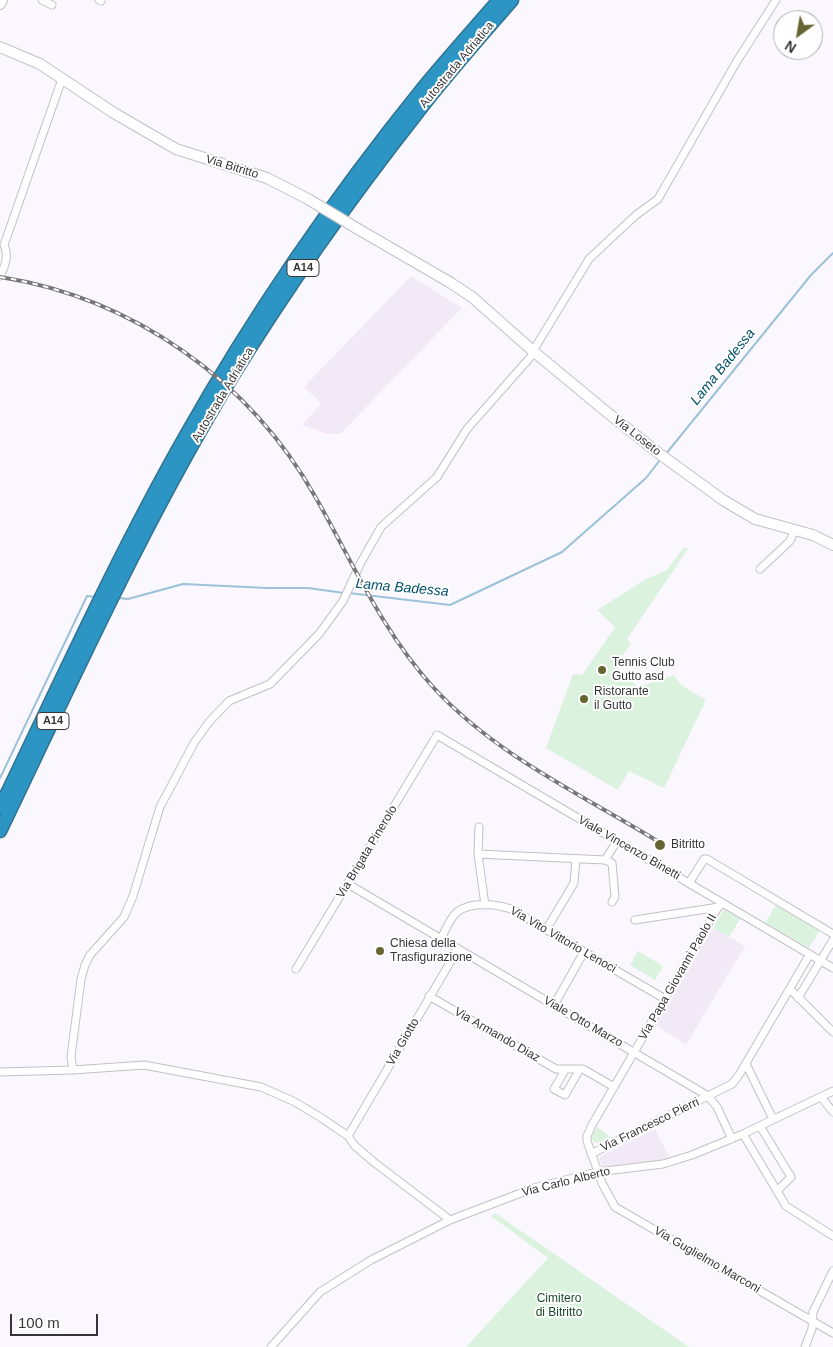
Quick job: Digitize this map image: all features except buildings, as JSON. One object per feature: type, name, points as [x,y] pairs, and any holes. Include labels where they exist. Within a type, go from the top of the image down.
[{"type":"highway","name":"Autostrada Adriatica","points":[[0,808],[126,558],[170,464],[205,402],[270,299],[364,165],[424,87],[499,0]]},
{"type":"highway","name":"Autostrada Adriatica","points":[[126,558],[233,375],[311,256],[355,193],[418,111],[512,0]]},
{"type":"highway","name":"Autostrada Adriatica","points":[[0,831],[101,608]]},
{"type":"main road","points":[[0,4],[2,0]]},
{"type":"main road","name":"Via Bitritto","points":[[0,47],[40,64],[114,113],[176,149],[267,178],[308,199],[463,290]]},
{"type":"main road","name":"Via Loseto","points":[[463,290],[498,318],[533,352],[656,452],[723,500],[755,519],[813,535],[833,545]]},
{"type":"street","points":[[42,0],[52,5]]},
{"type":"street","points":[[73,1070],[72,1047],[81,978],[85,964],[90,955],[124,917],[133,896],[160,807],[194,744],[209,722],[229,701],[270,684],[319,634],[343,601],[360,564],[381,527],[437,477],[467,429],[533,352],[589,259],[636,215],[658,199],[737,62],[776,0]]},
{"type":"street","points":[[0,276],[6,261],[6,248],[2,247],[62,79]]},
{"type":"street","points":[[760,569],[790,541],[795,530]]},
{"type":"street","name":"Viale Vincenzo Binetti","points":[[437,735],[689,883],[720,905],[833,968]]},
{"type":"street","name":"Via Brigata Pinerolo","points":[[296,969],[437,735]]},
{"type":"street","points":[[479,827],[478,854],[485,904]]},
{"type":"street","points":[[605,860],[617,841]]},
{"type":"street","points":[[478,854],[605,860],[612,863],[614,897],[612,902]]},
{"type":"street","points":[[546,930],[574,883],[576,859]]},
{"type":"street","points":[[689,883],[704,859],[707,859],[833,934]]},
{"type":"street","name":"Viale Otto Marzo","points":[[348,884],[708,1096]]},
{"type":"street","name":"Via Vito Vittorio Lenoci","points":[[441,939],[458,912],[468,907],[485,904],[500,905],[511,909],[665,999]]},
{"type":"street","points":[[635,920],[720,905]]},
{"type":"street","name":"Via Papa Giovanni Paolo II","points":[[614,1087],[720,905]]},
{"type":"street","points":[[798,998],[833,940]]},
{"type":"street","name":"Via Giotto","points":[[348,1136],[458,949]]},
{"type":"street","points":[[554,1005],[584,952]]},
{"type":"street","name":"Via Francesco Pierri","points":[[591,1154],[732,1084],[746,1064],[810,954]]},
{"type":"street","points":[[790,989],[833,1032]]},
{"type":"street","name":"Via Armando Diaz","points":[[430,996],[556,1069],[580,1069]]},
{"type":"street","points":[[746,1064],[773,1120]]},
{"type":"street","points":[[0,1072],[73,1070],[144,1065],[261,1087],[293,1101],[348,1136],[355,1146],[375,1163],[450,1220]]},
{"type":"street","points":[[565,1070],[554,1088],[565,1095],[580,1069],[614,1087]]},
{"type":"street","name":"Via Guglielmo Marconi","points":[[614,1087],[587,1136],[597,1172],[615,1206],[833,1333]]},
{"type":"street","name":"Via Carlo Alberto","points":[[271,1347],[320,1292],[372,1260],[450,1220],[534,1188],[597,1172],[663,1164],[692,1155],[743,1134],[833,1091]]},
{"type":"street","points":[[708,1096],[717,1107],[732,1138]]},
{"type":"street","points":[[821,1097],[833,1112]]},
{"type":"street","points":[[760,1126],[791,1177],[777,1191]]},
{"type":"street","points":[[743,1134],[786,1206],[833,1236]]},
{"type":"street","points":[[805,1347],[812,1329],[813,1312],[833,1271]]},
{"type":"shaded area","points":[[411,276],[462,308],[340,434],[327,434],[302,425],[321,403],[304,387]]},
{"type":"shaded area","points":[[713,928],[745,946],[686,1045],[656,1025]]},
{"type":"shaded area","points":[[655,1129],[670,1159],[602,1167],[599,1157]]},
{"type":"green space","name":"Tennis Club Gutto asd","points":[[684,547],[688,549],[627,639],[631,644],[615,665],[638,687],[674,675],[681,685],[706,700],[664,788],[629,771],[618,790],[546,748],[573,674],[582,675],[615,627],[597,610],[646,579],[667,570]]},
{"type":"green space","points":[[776,905],[820,930],[809,948],[765,923]]},
{"type":"green space","points":[[724,909],[740,919],[729,937],[713,928]]},
{"type":"green space","points":[[638,951],[663,966],[655,980],[630,965]]},
{"type":"green space","points":[[597,1127],[612,1138],[600,1144],[594,1142],[591,1137]]},
{"type":"green space","name":"Cimitero di Bitritto","points":[[495,1213],[689,1347],[466,1347],[548,1258],[491,1216]]},
{"type":"waterway","name":"Lama Badessa","points":[[665,455],[811,275],[833,253]]},
{"type":"waterway","name":"Lama Badessa","points":[[349,593],[450,605],[562,552],[646,478],[660,460]]},
{"type":"waterway","name":"Lama Badessa","points":[[119,598],[128,599],[183,584],[308,588],[344,593]]},
{"type":"waterway","name":"Lama Badessa","points":[[0,778],[87,596],[96,597]]},
{"type":"railway","points":[[0,277],[49,288],[96,304],[141,325],[183,351],[222,382],[257,417],[289,455],[316,498],[383,620],[398,643],[433,687],[458,712],[485,734],[542,774],[664,845]]},
{"type":"place","name":"Tennis Club Gutto asd","points":[[602,670]]},
{"type":"place","name":"Ristorante il Gutto","points":[[584,699]]},
{"type":"place","name":"Bitritto","points":[[660,845]]},
{"type":"place","name":"Chiesa della Trasfigurazione","points":[[380,951]]}]
